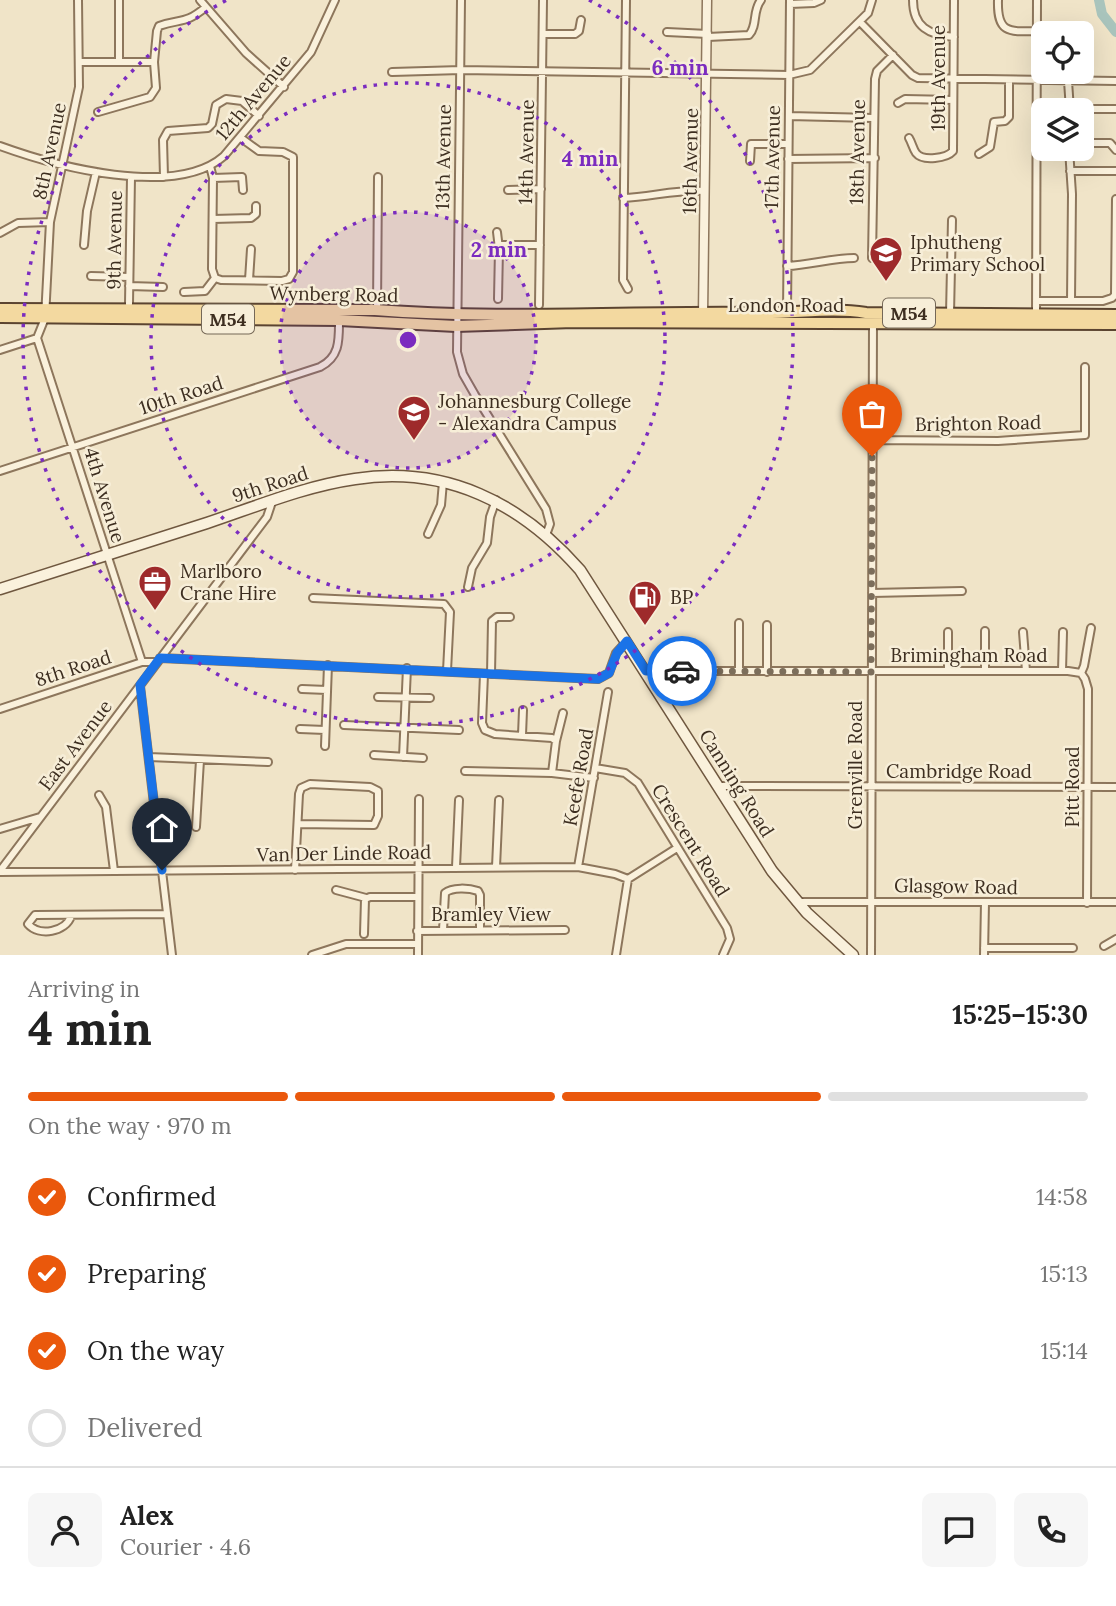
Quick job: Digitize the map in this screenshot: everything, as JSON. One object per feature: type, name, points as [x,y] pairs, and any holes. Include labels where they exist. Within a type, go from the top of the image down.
[{"type":"main road","name":"Wynberg Road","points":[[0,309],[45,314],[456,321]]},
{"type":"main road","name":"Wynberg Road","points":[[0,317],[45,314],[377,310],[456,321]]},
{"type":"main road","name":"London Road","points":[[456,321],[493,323],[847,310],[1116,324]]},
{"type":"main road","name":"London Road","points":[[703,317],[873,322],[1116,315]]},
{"type":"main road","name":"9th Road","points":[[0,589],[324,486],[366,477],[399,476],[443,482],[482,494],[496,500],[546,535]]},
{"type":"main road","name":"Canning Road","points":[[546,535],[580,570],[772,871],[796,902],[853,955]]},
{"type":"street","name":"8th Avenue","points":[[37,338],[45,314],[50,222],[79,87],[81,62],[78,0]]},
{"type":"street","points":[[119,0],[119,62]]},
{"type":"street","name":"12th Avenue","points":[[2,146],[96,172],[131,177],[187,175],[210,166],[224,156],[240,138],[311,52],[335,0]]},
{"type":"street","name":"13th Avenue","points":[[456,321],[461,0]]},
{"type":"street","name":"14th Avenue","points":[[539,304],[543,0]]},
{"type":"street","points":[[626,0],[622,280],[628,289]]},
{"type":"street","name":"16th Avenue","points":[[703,317],[707,0]]},
{"type":"street","points":[[667,32],[708,36],[749,35],[754,29],[756,7],[761,0]]},
{"type":"street","points":[[790,2],[814,3],[821,0]]},
{"type":"street","points":[[913,0],[913,14],[919,22],[934,35],[954,37]]},
{"type":"street","name":"19th Avenue","points":[[909,138],[920,156],[945,157],[953,150],[954,0]]},
{"type":"street","points":[[998,0],[999,20],[1006,29],[1014,32],[1031,31]]},
{"type":"street","points":[[1037,0],[1037,21]]},
{"type":"street","points":[[392,72],[461,70],[789,75],[810,70],[860,22],[868,13],[872,1]]},
{"type":"street","points":[[98,112],[150,97],[156,88],[154,62],[159,26],[188,20],[202,2],[246,53],[284,87]]},
{"type":"street","name":"17th Avenue","points":[[787,314],[790,2]]},
{"type":"street","points":[[543,34],[575,34],[580,29],[582,20]]},
{"type":"street","points":[[860,22],[916,77],[1031,80]]},
{"type":"street","name":"18th Avenue","points":[[872,258],[875,76],[893,55]]},
{"type":"street","points":[[81,62],[154,62]]},
{"type":"street","points":[[979,154],[990,147],[994,122],[1005,121],[1009,117],[1009,80]]},
{"type":"street","points":[[1094,81],[1116,81]]},
{"type":"street","points":[[1036,84],[1036,318]]},
{"type":"street","points":[[164,177],[163,140],[168,131],[208,128],[212,124],[216,105],[226,99],[242,101],[259,116]]},
{"type":"street","points":[[898,103],[905,99],[954,100]]},
{"type":"street","points":[[1094,109],[1116,109]]},
{"type":"street","points":[[789,117],[873,118]]},
{"type":"street","points":[[215,278],[282,281],[291,276],[293,270],[293,157],[283,152],[259,151],[240,138]]},
{"type":"street","points":[[1094,143],[1110,144],[1115,146],[1116,150]]},
{"type":"street","points":[[750,161],[751,144],[788,144]]},
{"type":"street","points":[[0,156],[2,146]]},
{"type":"street","points":[[788,159],[875,158]]},
{"type":"street","points":[[1070,161],[1072,194],[1071,301]]},
{"type":"street","points":[[210,166],[213,178],[212,269],[215,278]]},
{"type":"street","points":[[1070,171],[1116,171]]},
{"type":"street","points":[[84,245],[96,172]]},
{"type":"street","name":"9th Avenue","points":[[129,304],[131,177]]},
{"type":"street","points":[[213,178],[242,177],[243,190]]},
{"type":"street","points":[[377,310],[378,177]]},
{"type":"street","points":[[508,190],[541,189]]},
{"type":"street","points":[[623,198],[682,190],[705,191]]},
{"type":"street","points":[[1036,301],[1105,301],[1112,298],[1115,294],[1116,199]]},
{"type":"street","points":[[213,219],[252,218],[256,214],[256,206]]},
{"type":"street","points":[[950,314],[952,220]]},
{"type":"street","points":[[0,233],[18,223],[50,222]]},
{"type":"street","points":[[497,232],[498,299]]},
{"type":"street","points":[[499,245],[540,245]]},
{"type":"street","points":[[249,281],[251,249]]},
{"type":"street","points":[[787,266],[854,258]]},
{"type":"street","points":[[91,276],[130,277]]},
{"type":"street","points":[[184,292],[205,291],[215,278]]},
{"type":"street","points":[[129,286],[163,286]]},
{"type":"street","name":"10th Road","points":[[0,471],[324,365],[337,350],[339,320]]},
{"type":"street","points":[[456,321],[457,352],[463,374],[546,509],[550,524],[546,535]]},
{"type":"street","name":"Grenville Road","points":[[871,955],[873,322]]},
{"type":"street","points":[[0,350],[37,338]]},
{"type":"street","name":"4th Avenue","points":[[37,338],[142,662]]},
{"type":"street","name":"Brighton Road","points":[[872,440],[998,441],[1085,435],[1085,367]]},
{"type":"street","points":[[428,534],[441,505],[443,482]]},
{"type":"street","points":[[468,587],[472,568],[487,544],[490,517],[496,500]]},
{"type":"street","name":"East Avenue","points":[[0,872],[267,517],[272,502]]},
{"type":"street","points":[[872,593],[962,591]]},
{"type":"street","points":[[313,598],[444,604],[450,612],[447,671]]},
{"type":"street","points":[[510,617],[497,617],[492,621],[482,723],[485,730],[495,734],[548,737],[556,741]]},
{"type":"street","points":[[739,623],[739,671]]},
{"type":"street","points":[[767,625],[767,672]]},
{"type":"street","points":[[1081,673],[1091,628]]},
{"type":"street","points":[[985,631],[985,671]]},
{"type":"street","points":[[948,632],[948,671]]},
{"type":"street","points":[[1023,632],[1026,671]]},
{"type":"street","points":[[1062,671],[1063,632]]},
{"type":"street","name":"8th Road","points":[[0,709],[142,662],[159,660],[601,678],[609,673],[617,653],[627,641]]},
{"type":"street","points":[[325,746],[328,665]]},
{"type":"street","points":[[403,757],[407,668]]},
{"type":"street","name":"Brimingham Road","points":[[646,671],[1081,673]]},
{"type":"street","name":"Pitt Road","points":[[1081,673],[1088,689],[1087,903]]},
{"type":"street","points":[[140,685],[172,955]]},
{"type":"street","points":[[302,689],[327,690]]},
{"type":"street","name":"Keefe Road","points":[[578,867],[608,692]]},
{"type":"street","points":[[378,696],[430,698]]},
{"type":"street","points":[[522,735],[523,710]]},
{"type":"street","points":[[552,773],[563,713]]},
{"type":"street","points":[[344,725],[459,730]]},
{"type":"street","points":[[300,729],[325,730]]},
{"type":"street","points":[[374,755],[422,758]]},
{"type":"street","points":[[149,757],[268,762]]},
{"type":"street","points":[[196,827],[200,760]]},
{"type":"street","name":"Crescent Road","points":[[596,768],[632,776],[729,932],[729,942],[723,955]]},
{"type":"street","points":[[465,771],[552,773],[594,778]]},
{"type":"street","points":[[295,870],[299,794],[301,788],[306,785],[370,787],[378,792],[378,816],[374,825],[298,824]]},
{"type":"street","name":"Cambridge Road","points":[[719,786],[1116,787]]},
{"type":"street","points":[[99,795],[106,807],[114,871]]},
{"type":"street","points":[[418,955],[416,868],[419,799]]},
{"type":"street","points":[[456,867],[459,800]]},
{"type":"street","points":[[496,867],[499,800]]},
{"type":"street","points":[[0,828],[40,817]]},
{"type":"street","points":[[616,955],[628,879],[677,848]]},
{"type":"street","name":"Van Der Linde Road","points":[[0,872],[578,867],[628,879]]},
{"type":"street","points":[[443,930],[443,896],[446,891],[453,889],[476,890],[480,893],[480,930]]},
{"type":"street","points":[[336,890],[366,898],[417,897]]},
{"type":"street","points":[[1115,902],[1116,893]]},
{"type":"street","points":[[365,934],[366,898]]},
{"type":"street","name":"Glasgow Road","points":[[796,902],[1115,902]]},
{"type":"street","points":[[985,902],[984,952],[1073,948]]},
{"type":"street","points":[[71,916],[66,926],[58,930],[37,930],[28,924],[28,920],[35,915],[167,914]]},
{"type":"street","name":"Bramley View","points":[[417,931],[565,930]]},
{"type":"street","points":[[1104,946],[1116,939]]},
{"type":"street","points":[[312,955],[346,944],[417,944]]},
{"type":"waterway","points":[[1099,0],[1102,14],[1116,32]]},
{"type":"way so far","points":[[682,671],[871,672],[872,456]]},
{"type":"place","name":"Iphutheng Primary School","points":[[886,283]]},
{"type":"place","name":"Johannesburg College - Alexandra Campus","points":[[414,442]]},
{"type":"place","name":"Marlboro Crane Hire","points":[[155,612]]},
{"type":"place","name":"BP","points":[[645,627]]},
{"type":"route","points":[[162,870],[140,685],[160,658],[598,679],[609,673],[617,653],[627,641],[646,671],[682,671]]}]
